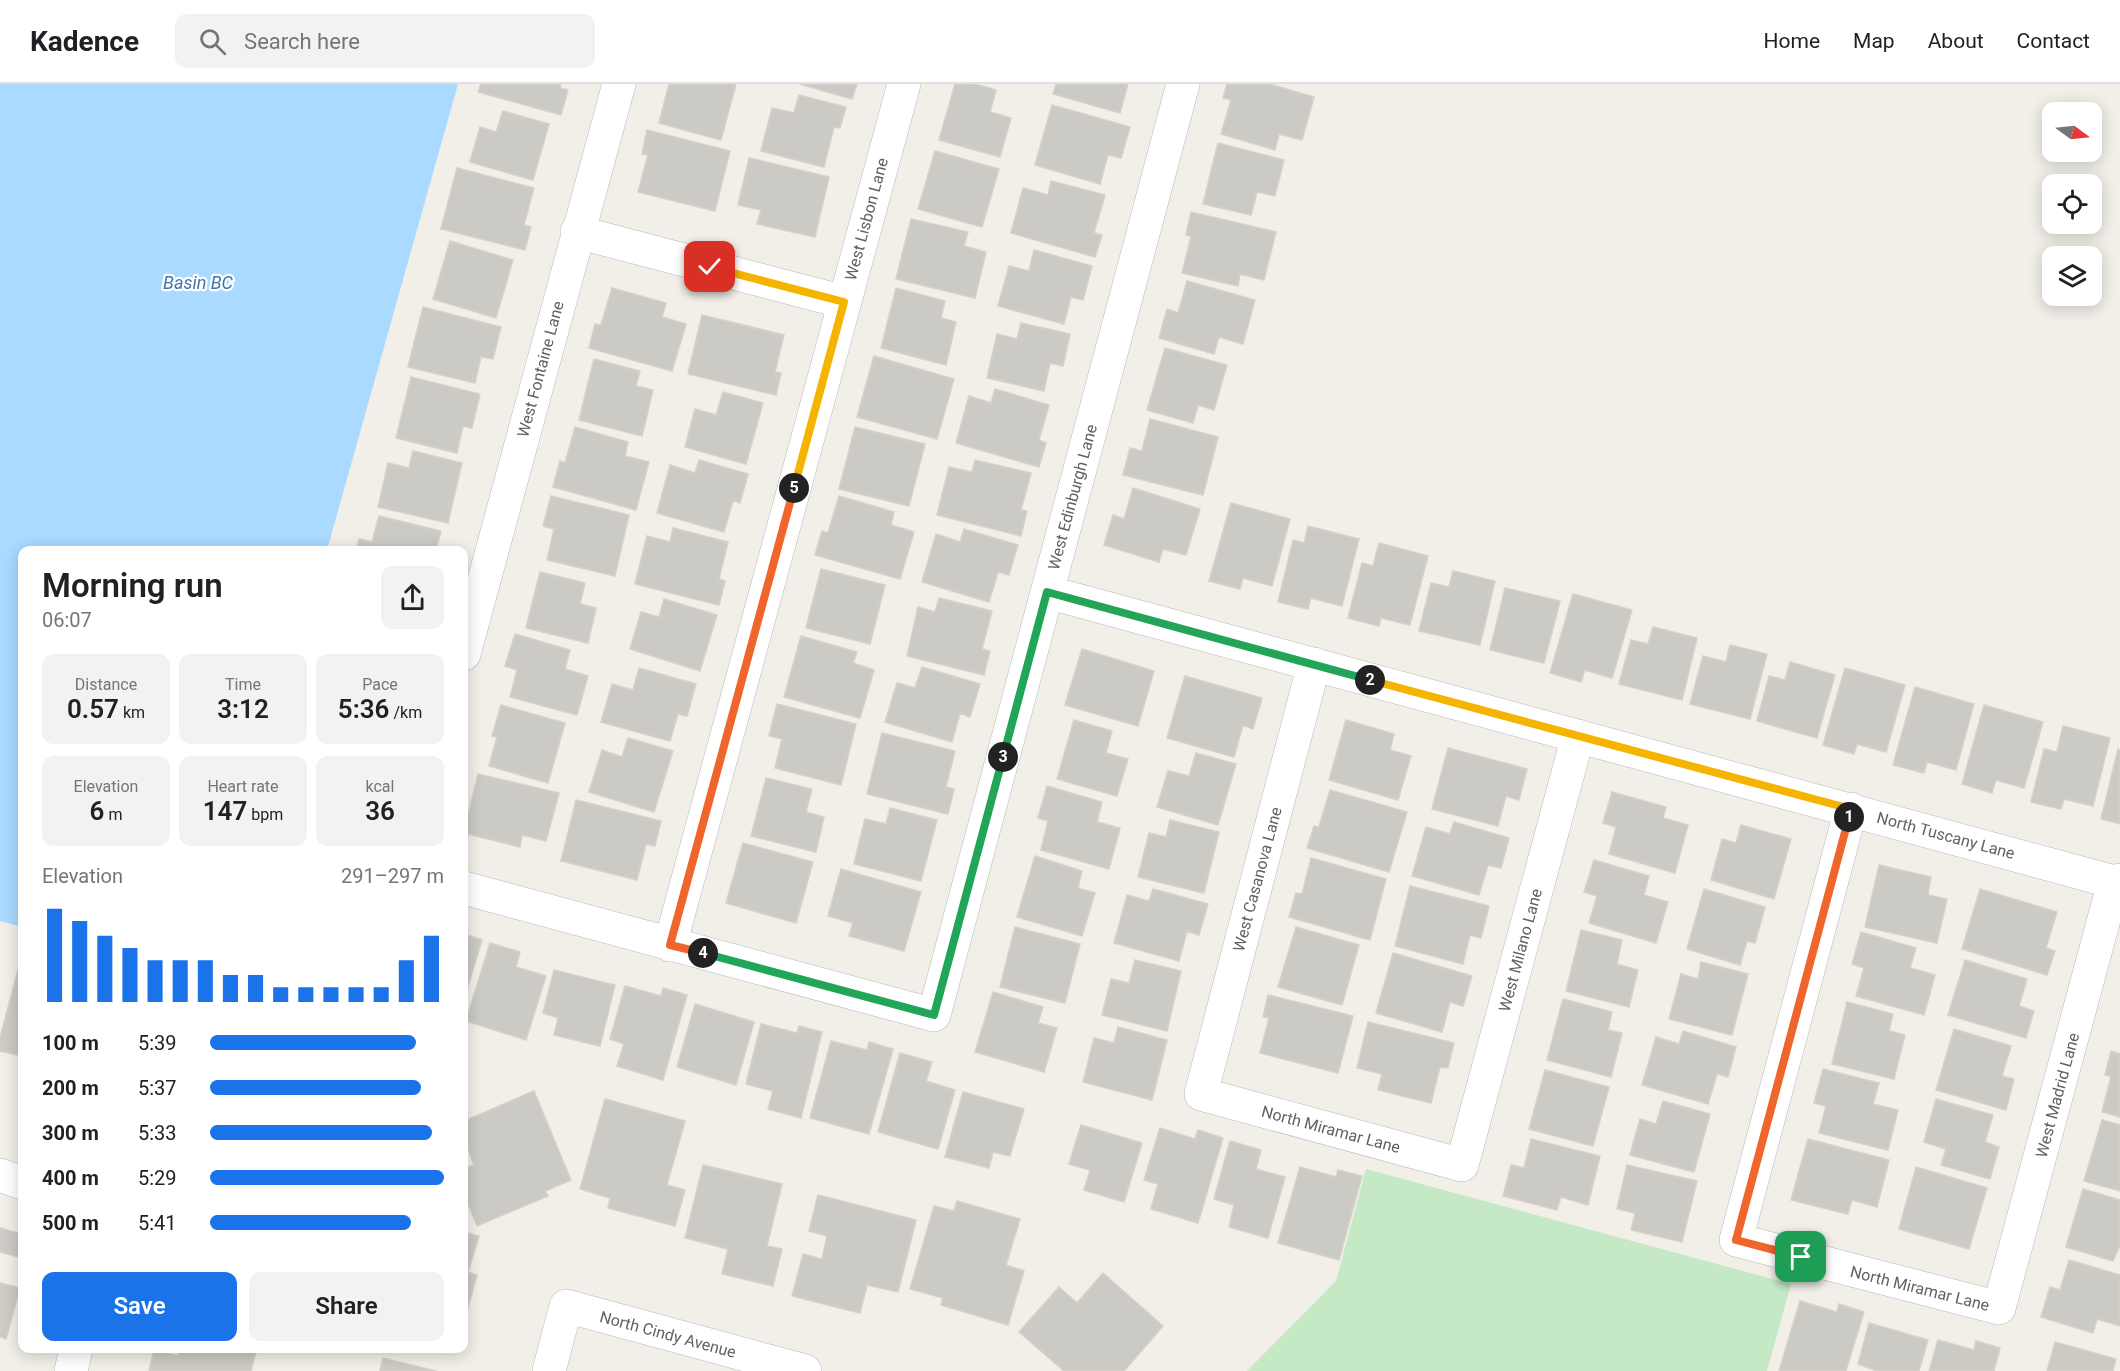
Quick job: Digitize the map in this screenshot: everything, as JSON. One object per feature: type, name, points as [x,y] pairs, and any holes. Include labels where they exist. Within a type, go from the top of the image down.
[{"type":"street","name":"West Fontaine Lane","points":[[468,639],[619,84]]},
{"type":"street","name":"West Lisbon Lane","points":[[670,945],[904,84]]},
{"type":"street","name":"West Edinburgh Lane","points":[[670,945],[934,1015],[1183,84]]},
{"type":"street","points":[[577,232],[844,302]]},
{"type":"street","name":"North Tuscany Lane","points":[[1047,592],[1851,809],[2118,884]]},
{"type":"street","name":"West Casanova Lane","points":[[1201,1094],[1314,664]]},
{"type":"street","name":"West Milano Lane","points":[[1462,1165],[1578,736]]},
{"type":"street","name":"North Miramar Lane","points":[[1851,809],[1736,1240],[1999,1308]]},
{"type":"street","name":"West Madrid Lane","points":[[1999,1308],[2118,884]]},
{"type":"street","points":[[468,889],[670,945]]},
{"type":"street","name":"North Miramar Lane","points":[[1201,1094],[1462,1165]]},
{"type":"street","points":[[0,1175],[18,1182]]},
{"type":"street","name":"North Cindy Avenue","points":[[549,1371],[566,1306],[805,1371]]},
{"type":"street","points":[[71,1371],[75,1353]]},
{"type":"green space","points":[[1366,1169],[1791,1284],[1767,1371],[1247,1371],[1336,1281]]},
{"type":"water","name":"Basin BC","points":[[0,84],[458,84],[328,546],[18,546],[18,926],[0,921]]},
{"type":"building","points":[[481,84],[561,84],[560,88],[568,90],[561,115],[478,92]]},
{"type":"building","points":[[669,84],[736,84],[721,140],[659,123]]},
{"type":"building","points":[[800,84],[857,84],[852,99]]},
{"type":"building","points":[[955,84],[975,84],[996,90],[990,112],[1011,118],[1000,157],[939,140]]},
{"type":"building","points":[[1056,84],[1128,84],[1120,113],[1053,94]]},
{"type":"building","points":[[1227,84],[1269,84],[1314,97],[1302,140],[1279,134],[1275,150],[1221,134],[1231,100],[1223,98]]},
{"type":"building","points":[[799,95],[846,107],[840,128],[834,127],[824,167],[761,151],[772,108],[794,113]]},
{"type":"building","points":[[1052,105],[1130,127],[1121,158],[1108,155],[1100,184],[1035,165]]},
{"type":"building","points":[[503,111],[549,124],[533,180],[470,162],[480,127],[496,132]]},
{"type":"building","points":[[647,130],[730,151],[715,211],[638,192],[648,155],[642,154]]},
{"type":"building","points":[[1218,143],[1284,160],[1275,196],[1257,192],[1251,215],[1203,204]]},
{"type":"building","points":[[935,151],[999,169],[982,227],[918,209]]},
{"type":"building","points":[[749,158],[829,177],[815,237],[757,224],[761,210],[738,205]]},
{"type":"building","points":[[457,168],[534,188],[524,225],[531,227],[525,250],[441,229]]},
{"type":"building","points":[[1051,181],[1105,195],[1094,233],[1102,235],[1095,257],[1011,233],[1023,188],[1048,195]]},
{"type":"building","points":[[1191,212],[1276,232],[1264,280],[1240,274],[1238,286],[1182,273],[1191,236],[1186,235]]},
{"type":"building","points":[[911,219],[968,232],[964,246],[986,252],[975,298],[896,279]]},
{"type":"building","points":[[450,241],[513,260],[496,318],[433,299]]},
{"type":"building","points":[[1034,250],[1092,266],[1083,300],[1071,297],[1064,324],[998,306],[1009,266],[1029,271]]},
{"type":"building","points":[[1187,281],[1255,300],[1243,344],[1219,337],[1214,354],[1159,338],[1167,309],[1178,313]]},
{"type":"building","points":[[612,288],[666,303],[662,317],[686,324],[672,371],[589,348],[595,324],[601,325]]},
{"type":"building","points":[[896,288],[945,301],[941,318],[956,322],[946,365],[881,348]]},
{"type":"building","points":[[423,307],[501,327],[493,359],[481,357],[475,383],[408,367]]},
{"type":"building","points":[[702,315],[784,335],[775,372],[781,373],[776,395],[688,374]]},
{"type":"building","points":[[1021,323],[1070,334],[1063,366],[1050,363],[1044,391],[987,378],[997,334],[1017,339]]},
{"type":"building","points":[[1165,348],[1227,365],[1214,410],[1198,405],[1193,423],[1147,410]]},
{"type":"building","points":[[874,356],[954,379],[937,439],[857,417]]},
{"type":"building","points":[[594,359],[640,371],[636,386],[653,390],[642,436],[579,420]]},
{"type":"building","points":[[411,377],[480,394],[472,428],[463,426],[457,453],[396,438]]},
{"type":"building","points":[[995,389],[1049,405],[1039,440],[1046,443],[1039,467],[956,443],[969,396],[991,403]]},
{"type":"building","points":[[723,392],[763,403],[746,464],[685,447],[695,409],[716,415]]},
{"type":"building","points":[[1150,419],[1218,437],[1203,495],[1123,475],[1130,448],[1142,451]]},
{"type":"building","points":[[575,427],[628,442],[625,456],[649,462],[636,510],[553,487],[560,461],[565,463]]},
{"type":"building","points":[[855,427],[925,444],[909,506],[839,489]]},
{"type":"building","points":[[413,451],[462,463],[448,523],[378,507],[388,463],[409,468]]},
{"type":"building","points":[[699,460],[748,474],[740,503],[733,501],[724,532],[657,513],[670,465],[695,473]]},
{"type":"building","points":[[975,460],[1031,473],[1021,510],[1027,511],[1021,536],[937,515],[949,467],[972,472]]},
{"type":"building","points":[[1133,488],[1200,509],[1186,555],[1163,549],[1159,562],[1104,545],[1113,515],[1124,519]]},
{"type":"building","points":[[551,496],[629,515],[615,576],[547,560],[554,529],[543,526]]},
{"type":"building","points":[[839,496],[894,512],[891,525],[914,532],[900,579],[815,555],[822,531],[828,533]]},
{"type":"building","points":[[1231,503],[1290,519],[1272,586],[1243,578],[1240,589],[1209,581]]},
{"type":"building","points":[[379,516],[441,531],[437,546],[357,546],[359,539],[372,542]]},
{"type":"building","points":[[1308,526],[1359,539],[1342,606],[1311,598],[1308,609],[1278,602],[1293,540],[1304,543]]},
{"type":"building","points":[[673,528],[728,542],[719,579],[725,581],[719,605],[635,584],[647,536],[670,542]]},
{"type":"building","points":[[964,529],[1018,545],[1009,575],[998,572],[989,602],[922,582],[936,534],[960,542]]},
{"type":"building","points":[[1379,543],[1428,556],[1410,625],[1381,618],[1379,626],[1348,618],[1362,563],[1373,566]]},
{"type":"building","points":[[821,569],[885,585],[870,644],[806,628]]},
{"type":"building","points":[[1453,571],[1495,581],[1480,645],[1419,631],[1431,583],[1449,587]]},
{"type":"building","points":[[540,572],[585,583],[580,604],[596,608],[588,643],[526,628]]},
{"type":"building","points":[[1505,588],[1560,601],[1544,663],[1490,650]]},
{"type":"building","points":[[1573,594],[1632,610],[1612,678],[1585,670],[1581,682],[1550,673]]},
{"type":"building","points":[[939,598],[992,611],[982,649],[990,651],[984,675],[907,656],[918,607],[935,612]]},
{"type":"building","points":[[664,599],[717,615],[700,671],[630,649],[641,612],[659,617]]},
{"type":"building","points":[[1653,627],[1697,638],[1682,700],[1619,684],[1631,640],[1648,644]]},
{"type":"building","points":[[515,634],[570,650],[565,669],[588,676],[577,715],[510,697],[517,670],[505,666]]},
{"type":"building","points":[[801,636],[857,652],[853,663],[874,670],[860,718],[784,697]]},
{"type":"building","points":[[1730,645],[1767,654],[1750,719],[1690,704],[1703,656],[1726,662]]},
{"type":"building","points":[[1082,649],[1154,671],[1138,726],[1065,705]]},
{"type":"building","points":[[1790,662],[1835,675],[1817,738],[1757,721],[1769,676],[1785,680]]},
{"type":"building","points":[[922,667],[980,684],[970,717],[960,713],[952,742],[885,722],[897,683],[915,688]]},
{"type":"building","points":[[639,668],[696,684],[687,716],[678,714],[670,741],[601,722],[612,684],[633,690]]},
{"type":"building","points":[[1845,668],[1905,685],[1886,752],[1857,744],[1854,754],[1823,745]]},
{"type":"building","points":[[1185,676],[1262,698],[1253,729],[1243,725],[1234,757],[1167,738]]},
{"type":"building","points":[[1915,687],[1974,704],[1956,770],[1927,762],[1924,773],[1893,765]]},
{"type":"building","points":[[777,704],[856,724],[841,785],[775,768],[782,739],[769,736]]},
{"type":"building","points":[[501,705],[565,723],[548,783],[489,766],[497,737],[492,736]]},
{"type":"building","points":[[1984,705],[2043,722],[2024,788],[1996,780],[1992,793],[1962,784]]},
{"type":"building","points":[[1074,720],[1112,731],[1106,753],[1128,759],[1117,796],[1057,779]]},
{"type":"building","points":[[1346,720],[1394,734],[1390,750],[1411,756],[1398,800],[1329,780]]},
{"type":"building","points":[[2063,726],[2110,738],[2093,806],[2064,799],[2061,809],[2031,802],[2044,749],[2057,752]]},
{"type":"building","points":[[882,733],[955,751],[946,787],[954,789],[948,814],[867,794]]},
{"type":"building","points":[[628,738],[673,751],[654,812],[589,792],[602,750],[622,757]]},
{"type":"building","points":[[1448,748],[1527,769],[1519,800],[1506,796],[1498,826],[1432,809]]},
{"type":"building","points":[[2118,749],[2120,750],[2120,824],[2101,819]]},
{"type":"building","points":[[1196,753],[1236,764],[1218,825],[1157,807],[1168,771],[1189,776]]},
{"type":"building","points":[[478,774],[559,793],[546,841],[522,835],[520,847],[468,834],[468,816]]},
{"type":"building","points":[[766,778],[812,789],[806,812],[824,817],[816,852],[751,836]]},
{"type":"building","points":[[1047,786],[1102,802],[1097,822],[1120,828],[1109,869],[1041,850],[1048,821],[1038,818]]},
{"type":"building","points":[[1330,790],[1407,812],[1389,872],[1307,848],[1314,826],[1319,827]]},
{"type":"building","points":[[1612,792],[1666,807],[1663,818],[1688,825],[1675,873],[1609,854],[1616,827],[1603,823]]},
{"type":"building","points":[[576,800],[661,821],[655,846],[646,844],[637,880],[561,861]]},
{"type":"building","points":[[890,808],[937,820],[921,881],[854,864],[865,819],[886,824]]},
{"type":"building","points":[[1170,820],[1219,832],[1204,893],[1138,877],[1149,833],[1166,837]]},
{"type":"building","points":[[1454,822],[1509,838],[1501,868],[1488,865],[1479,895],[1412,876],[1426,827],[1450,834]]},
{"type":"building","points":[[1741,825],[1791,839],[1774,899],[1711,880],[1722,839],[1736,843]]},
{"type":"building","points":[[743,843],[813,862],[796,923],[726,903]]},
{"type":"building","points":[[1035,856],[1082,871],[1078,888],[1095,893],[1082,936],[1017,917]]},
{"type":"building","points":[[1311,858],[1386,879],[1370,940],[1289,917],[1296,893],[1302,894]]},
{"type":"building","points":[[1594,860],[1649,876],[1644,895],[1668,902],[1656,943],[1589,923],[1597,896],[1584,892]]},
{"type":"building","points":[[1879,865],[1931,877],[1928,895],[1947,899],[1937,943],[1865,927]]},
{"type":"building","points":[[841,869],[921,892],[904,951],[849,936],[853,923],[828,916]]},
{"type":"building","points":[[1410,886],[1489,906],[1481,938],[1470,935],[1463,964],[1395,946]]},
{"type":"building","points":[[1153,889],[1208,904],[1199,935],[1187,931],[1179,961],[1114,943],[1127,895],[1149,901]]},
{"type":"building","points":[[1704,889],[1765,907],[1755,943],[1747,941],[1740,965],[1687,949]]},
{"type":"building","points":[[1980,889],[2057,912],[2046,948],[2055,951],[2047,975],[1962,949]]},
{"type":"building","points":[[1015,927],[1080,944],[1065,1003],[1000,987]]},
{"type":"building","points":[[1296,927],[1359,945],[1342,1005],[1278,987]]},
{"type":"building","points":[[1581,930],[1622,940],[1617,964],[1638,970],[1629,1007],[1566,991]]},
{"type":"building","points":[[1861,932],[1916,948],[1910,968],[1935,975],[1924,1015],[1856,996],[1864,968],[1852,964]]},
{"type":"building","points":[[468,935],[482,940],[468,986]]},
{"type":"building","points":[[490,943],[520,952],[516,967],[546,976],[526,1040],[468,1022],[468,1014]]},
{"type":"building","points":[[1393,953],[1472,976],[1463,1006],[1450,1002],[1442,1032],[1376,1013]]},
{"type":"building","points":[[1135,960],[1181,971],[1167,1031],[1102,1015],[1111,979],[1129,983]]},
{"type":"building","points":[[1965,960],[2027,979],[2019,1006],[2034,1011],[2026,1038],[1948,1015]]},
{"type":"building","points":[[1701,962],[1748,974],[1732,1035],[1669,1019],[1681,974],[1698,979]]},
{"type":"building","points":[[18,969],[18,1055],[0,1051],[0,1038]]},
{"type":"building","points":[[554,970],[615,985],[600,1046],[554,1035],[558,1018],[543,1013]]},
{"type":"building","points":[[625,986],[661,996],[663,988],[687,995],[663,1080],[617,1066],[624,1044],[610,1039]]},
{"type":"building","points":[[993,992],[1043,1007],[1038,1023],[1057,1028],[1044,1072],[975,1052]]},
{"type":"building","points":[[1268,995],[1353,1016],[1338,1073],[1260,1053],[1269,1018],[1263,1017]]},
{"type":"building","points":[[1563,999],[1612,1012],[1608,1030],[1622,1033],[1611,1077],[1547,1060]]},
{"type":"building","points":[[1847,1002],[1893,1014],[1889,1031],[1905,1035],[1894,1079],[1832,1064]]},
{"type":"building","points":[[695,1004],[754,1022],[736,1085],[677,1067]]},
{"type":"building","points":[[1368,1022],[1454,1043],[1448,1068],[1440,1067],[1431,1103],[1378,1090],[1382,1074],[1357,1068]]},
{"type":"building","points":[[761,1024],[797,1033],[799,1026],[822,1032],[801,1118],[768,1109],[773,1091],[746,1084]]},
{"type":"building","points":[[1118,1027],[1167,1040],[1152,1100],[1083,1082],[1094,1038],[1114,1043]]},
{"type":"building","points":[[1954,1029],[2011,1046],[2002,1076],[2014,1079],[2006,1110],[1936,1090]]},
{"type":"building","points":[[1683,1031],[1736,1047],[1728,1077],[1717,1074],[1708,1104],[1642,1085],[1656,1037],[1679,1044]]},
{"type":"building","points":[[831,1041],[867,1050],[869,1042],[893,1049],[869,1134],[810,1118]]},
{"type":"building","points":[[2111,1051],[2120,1054],[2120,1117],[2102,1112],[2111,1076],[2105,1075]]},
{"type":"building","points":[[900,1053],[932,1062],[926,1081],[955,1090],[938,1149],[878,1132]]},
{"type":"building","points":[[1823,1069],[1879,1083],[1873,1104],[1898,1110],[1888,1150],[1819,1133],[1826,1106],[1814,1103]]},
{"type":"building","points":[[1545,1070],[1609,1087],[1593,1146],[1529,1129]]},
{"type":"building","points":[[534,1091],[571,1180],[545,1191],[548,1196],[477,1226],[468,1203],[468,1167],[474,1165],[468,1149],[468,1119]]},
{"type":"building","points":[[963,1092],[1024,1109],[1010,1156],[993,1152],[989,1168],[945,1157]]},
{"type":"building","points":[[605,1099],[685,1121],[667,1185],[685,1190],[675,1226],[608,1208],[610,1198],[580,1189]]},
{"type":"building","points":[[1936,1099],[1993,1115],[1985,1142],[1999,1147],[1990,1179],[1941,1165],[1946,1149],[1924,1142]]},
{"type":"building","points":[[1663,1101],[1710,1114],[1694,1172],[1630,1155],[1640,1119],[1656,1124]]},
{"type":"building","points":[[2102,1120],[2120,1125],[2120,1191],[2084,1181]]},
{"type":"building","points":[[1081,1125],[1142,1143],[1124,1202],[1084,1190],[1090,1170],[1069,1164]]},
{"type":"building","points":[[1160,1128],[1195,1139],[1198,1130],[1223,1138],[1198,1223],[1151,1209],[1158,1184],[1144,1180]]},
{"type":"building","points":[[1531,1139],[1600,1156],[1588,1205],[1561,1197],[1557,1210],[1503,1196],[1511,1165],[1524,1168]]},
{"type":"building","points":[[1808,1139],[1889,1160],[1877,1207],[1852,1200],[1848,1214],[1791,1200]]},
{"type":"building","points":[[1230,1141],[1261,1150],[1256,1169],[1285,1177],[1268,1238],[1229,1227],[1234,1205],[1214,1199]]},
{"type":"building","points":[[703,1165],[782,1184],[767,1246],[782,1249],[773,1286],[722,1274],[728,1249],[685,1238]]},
{"type":"building","points":[[1627,1165],[1697,1181],[1682,1242],[1631,1230],[1635,1213],[1617,1209]]},
{"type":"building","points":[[1300,1167],[1336,1177],[1338,1170],[1362,1176],[1339,1260],[1278,1243]]},
{"type":"building","points":[[1916,1167],[1987,1188],[1969,1249],[1899,1229]]},
{"type":"building","points":[[2083,1189],[2120,1200],[2120,1245],[2113,1261],[2066,1247]]},
{"type":"building","points":[[818,1195],[916,1220],[898,1292],[867,1285],[860,1313],[792,1296],[803,1254],[822,1259],[827,1236],[809,1231]]},
{"type":"building","points":[[957,1201],[1020,1219],[1006,1265],[1024,1271],[1008,1325],[941,1305],[943,1298],[910,1289],[934,1206],[954,1211]]},
{"type":"building","points":[[0,1228],[18,1233],[18,1257],[0,1252]]},
{"type":"building","points":[[468,1233],[479,1236],[468,1272]]},
{"type":"building","points":[[2069,1260],[2120,1275],[2120,1326],[2097,1319],[2093,1333],[2041,1317],[2050,1287],[2060,1290]]},
{"type":"building","points":[[468,1272],[477,1275],[468,1307]]},
{"type":"building","points":[[1103,1273],[1163,1326],[1124,1371],[1064,1371],[1019,1332],[1059,1287],[1077,1303]]},
{"type":"building","points":[[0,1283],[18,1288],[18,1295],[6,1339],[0,1337]]},
{"type":"building","points":[[1800,1301],[1837,1312],[1839,1304],[1864,1312],[1846,1371],[1779,1371]]},
{"type":"building","points":[[1869,1323],[1928,1340],[1919,1371],[1877,1371],[1858,1364]]},
{"type":"building","points":[[1938,1340],[1974,1350],[1976,1341],[2000,1348],[1994,1371],[1929,1371]]},
{"type":"building","points":[[2055,1342],[2116,1359],[2113,1371],[2047,1371]]},
{"type":"building","points":[[153,1353],[178,1356],[179,1353],[256,1353],[251,1371],[149,1371]]},
{"type":"building","points":[[383,1358],[436,1371],[380,1371]]},
{"type":"route","points":[[710,267],[844,302],[670,945],[934,1015],[1047,592],[1851,809],[1736,1240],[1801,1257]]}]
